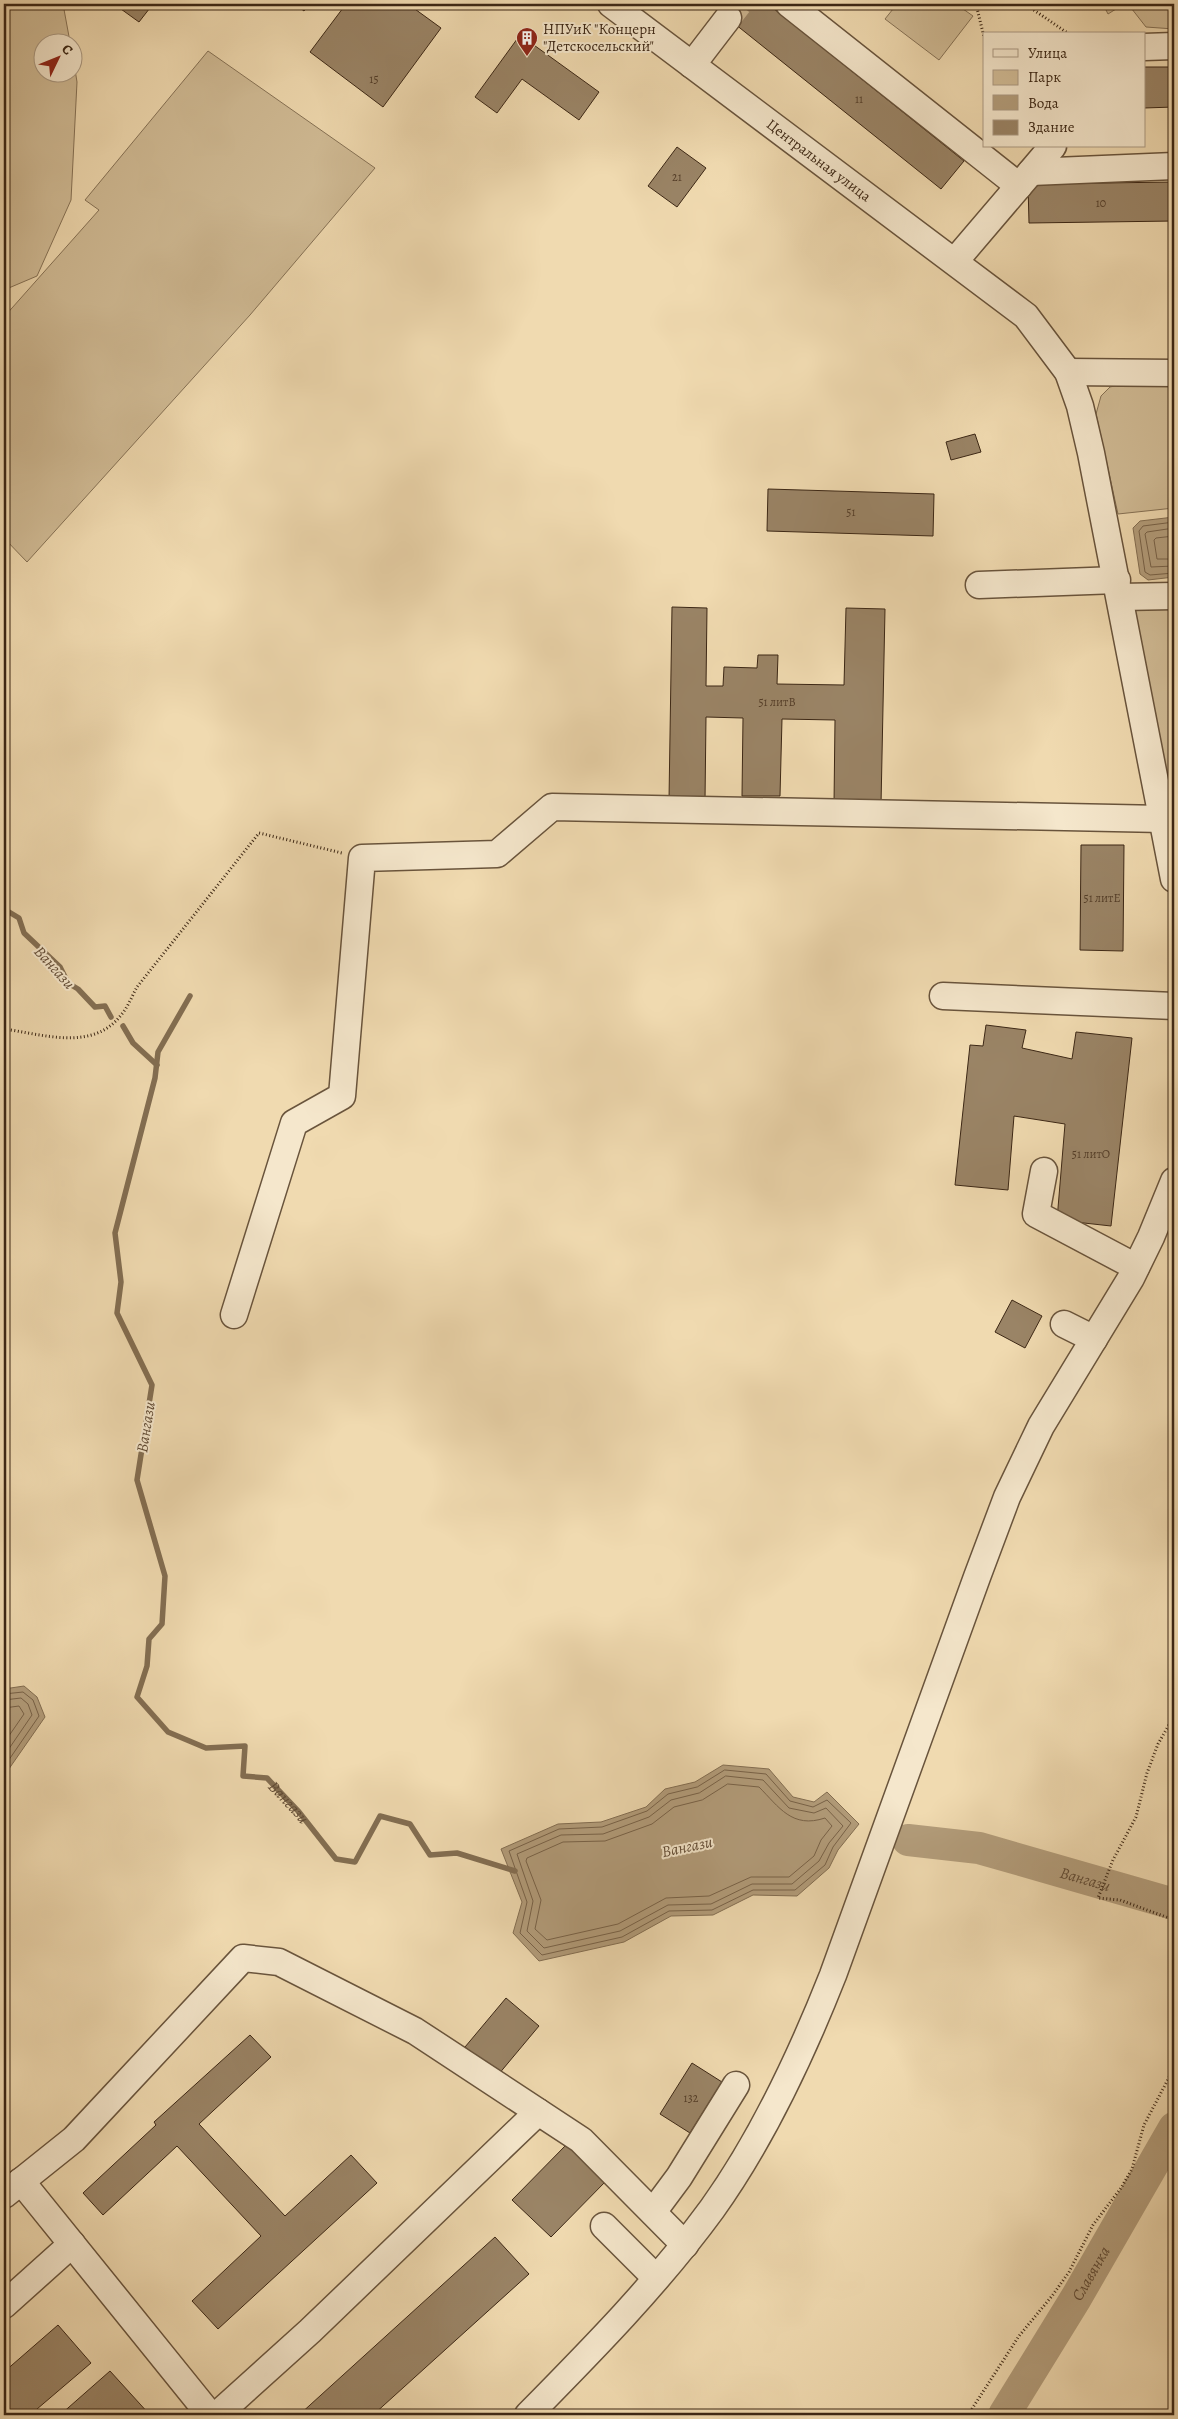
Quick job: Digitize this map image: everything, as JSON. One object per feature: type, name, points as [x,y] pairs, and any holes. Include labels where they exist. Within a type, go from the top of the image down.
[{"type":"street","name":"Центральная улица","points":[[611,4],[1026,316],[1068,372],[1080,406],[1091,453],[1119,588],[1174,879]]},
{"type":"street","points":[[789,4],[983,148]]},
{"type":"street","points":[[692,65],[728,18]]},
{"type":"street","points":[[1146,47],[1174,46]]},
{"type":"street","points":[[983,148],[1025,179],[1174,166]]},
{"type":"street","points":[[955,261],[1051,148]]},
{"type":"street","points":[[1068,372],[1174,373]]},
{"type":"street","points":[[979,585],[1119,588],[1174,596]]},
{"type":"street","points":[[234,1315],[294,1123],[342,1096],[362,858],[497,854],[552,807],[1164,819]]},
{"type":"street","points":[[943,996],[1174,1006]]},
{"type":"street","points":[[1044,1171],[1036,1214],[1136,1268]]},
{"type":"street","points":[[528,2415],[685,2245],[713,2208],[768,2116],[811,2030],[834,1975],[977,1577],[1008,1498],[1042,1426],[1136,1268],[1174,1181]]},
{"type":"street","points":[[1064,1324],[1094,1339]]},
{"type":"street","points":[[210,2415],[72,2244],[12,2188],[74,2140],[243,1958],[280,1962],[415,2031],[581,2140],[685,2245]]},
{"type":"street","points":[[653,2212],[679,2177],[736,2085]]},
{"type":"street","points":[[217,2415],[310,2331],[538,2112]]},
{"type":"street","points":[[604,2226],[656,2278]]},
{"type":"street","points":[[4,2305],[72,2244]]},
{"type":"path","points":[[976,4],[983,33]]},
{"type":"path","points":[[1025,4],[1067,32]]},
{"type":"path","points":[[4,1029],[68,1038],[91,1037],[108,1028],[121,1015],[137,987],[259,833],[362,858]]},
{"type":"path","points":[[1174,1716],[1158,1744],[1147,1773],[1136,1817],[1113,1860],[1098,1898],[1120,1900],[1174,1920]]},
{"type":"path","points":[[968,2415],[1019,2336],[1069,2272],[1093,2225],[1121,2188],[1132,2169],[1144,2125],[1174,2068]]},
{"type":"green space","points":[[4,4],[63,4],[68,32],[32,32],[32,82],[77,82],[71,200],[37,276],[4,290]]},
{"type":"green space","points":[[897,4],[956,4],[973,16],[939,60],[885,19]]},
{"type":"green space","points":[[1103,4],[1124,4],[1108,14]]},
{"type":"green space","points":[[1128,4],[1174,4],[1174,29],[1146,27]]},
{"type":"green space","points":[[208,51],[375,168],[250,315],[27,562],[4,538],[4,317],[99,210],[85,200]]},
{"type":"green space","points":[[1127,383],[1174,383],[1174,508],[1118,514],[1096,414],[1101,396],[1110,387]]},
{"type":"green space","points":[[1132,605],[1174,605],[1174,833]]},
{"type":"water","points":[[1174,517],[1174,577],[1148,580],[1140,574],[1133,528],[1140,521]]},
{"type":"water","points":[[24,1686],[37,1697],[45,1717],[4,1776],[4,1689]]},
{"type":"water","points":[[723,1765],[769,1769],[793,1797],[814,1802],[827,1792],[859,1824],[838,1850],[829,1868],[797,1896],[753,1895],[713,1915],[671,1916],[624,1942],[539,1961],[513,1933],[522,1902],[501,1849],[558,1824],[601,1822],[646,1807],[665,1789],[695,1782]]},
{"type":"building","points":[[114,4],[153,4],[139,22]]},
{"type":"building","points":[[295,4],[309,4],[304,11]]},
{"type":"building","points":[[346,4],[408,4],[441,28],[383,107],[310,52]]},
{"type":"building","points":[[710,4],[768,4],[964,161],[941,189]]},
{"type":"building","name":"НПУиК \"Концерн \"Детскосельский\"","points":[[520,35],[599,92],[579,120],[522,79],[497,113],[475,97]]},
{"type":"building","points":[[1146,67],[1174,67],[1174,107],[1146,108]]},
{"type":"building","points":[[677,147],[706,168],[677,207],[648,186]]},
{"type":"building","points":[[1174,182],[1174,221],[1029,223],[1028,184]]},
{"type":"building","points":[[975,434],[981,452],[951,460],[946,442]]},
{"type":"building","points":[[768,489],[934,494],[933,536],[767,531]]},
{"type":"building","points":[[672,607],[707,608],[706,686],[723,686],[724,667],[757,668],[758,655],[778,655],[777,684],[844,685],[846,608],[885,609],[881,805],[834,804],[835,720],[782,719],[780,796],[742,796],[743,718],[706,717],[705,801],[669,800]]},
{"type":"building","points":[[1081,845],[1124,845],[1123,951],[1080,950]]},
{"type":"building","points":[[986,1025],[1026,1030],[1022,1048],[1072,1059],[1076,1032],[1132,1038],[1111,1226],[1057,1220],[1065,1124],[1014,1116],[1008,1190],[955,1185],[970,1045],[983,1046]]},
{"type":"building","points":[[1012,1300],[1042,1316],[1025,1348],[995,1332]]},
{"type":"building","points":[[506,1998],[539,2026],[498,2075],[465,2047]]},
{"type":"building","points":[[250,2035],[271,2057],[199,2124],[285,2216],[351,2155],[377,2183],[218,2329],[192,2301],[261,2236],[177,2146],[103,2215],[83,2193],[156,2125],[154,2122]]},
{"type":"building","points":[[692,2063],[722,2082],[690,2133],[660,2114]]},
{"type":"building","points":[[567,2144],[606,2181],[551,2237],[512,2200]]},
{"type":"building","points":[[495,2237],[529,2274],[373,2415],[299,2415]]},
{"type":"building","points":[[58,2325],[91,2363],[30,2415],[4,2415],[4,2372]]},
{"type":"building","points":[[110,2371],[150,2415],[60,2415]]},
{"type":"waterway","name":"Вангази","points":[[4,909],[19,918],[24,933],[60,967],[68,983],[78,989],[95,1007],[105,1006],[111,1017]]},
{"type":"waterway","name":"Вангази","points":[[190,996],[158,1052],[155,1078],[115,1233],[121,1282],[117,1313],[152,1385],[137,1480],[165,1576],[162,1624],[149,1639],[147,1666],[137,1697],[168,1732],[206,1748],[245,1746],[243,1776],[267,1778],[299,1812],[336,1859],[355,1862],[380,1816],[410,1824],[430,1855],[457,1853],[515,1871]]},
{"type":"waterway","name":"Вангази","points":[[123,1026],[133,1043],[157,1065]]},
{"type":"waterway","name":"Вангази","points":[[908,1840],[979,1848],[1174,1904]]},
{"type":"waterway","name":"Славянка","points":[[1004,2415],[1076,2298],[1174,2128]]},
{"type":"tunnel","points":[[728,18],[739,4]]},
{"type":"place","name":"НПУиК \"Концерн \"Детскосельский\"","points":[[527,57]]}]
